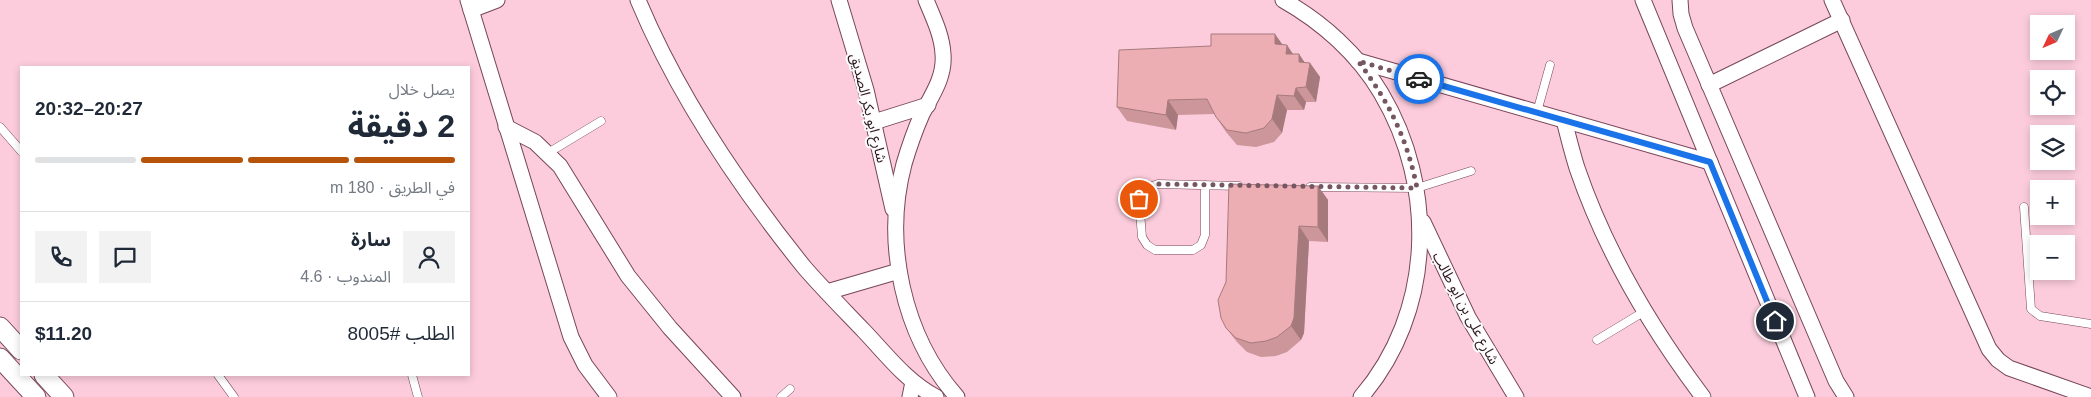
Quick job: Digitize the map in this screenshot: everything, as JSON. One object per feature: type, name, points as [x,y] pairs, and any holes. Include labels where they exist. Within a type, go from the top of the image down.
[{"type":"street","points":[[497,0],[469,5],[571,337],[585,365],[609,397]]},
{"type":"street","points":[[638,0],[665,57],[716,144],[776,230],[805,268],[913,382],[936,397]]},
{"type":"street","name":"شارع ابو بكر الصديق","points":[[839,0],[851,36],[874,122],[896,218]]},
{"type":"street","points":[[1283,0],[1307,14],[1328,30],[1358,61],[1380,91],[1404,138],[1417,188],[1420,216],[1418,269],[1405,320],[1382,368],[1361,397]]},
{"type":"street","points":[[1643,0],[1807,397]]},
{"type":"street","points":[[1680,0],[1685,28],[1836,381],[1846,397]]},
{"type":"street","points":[[1832,0],[1989,349],[1998,360],[2009,368],[2091,397]]},
{"type":"street","points":[[930,2],[944,55],[940,79],[912,140],[904,165],[896,218],[899,271],[913,322],[924,346],[937,370],[957,397]]},
{"type":"street","points":[[1709,85],[1842,20]]},
{"type":"street","points":[[1358,61],[1710,162]]},
{"type":"street","points":[[874,122],[928,104]]},
{"type":"street","points":[[1564,120],[1577,167],[1613,251],[1645,311],[1682,369],[1703,397]]},
{"type":"street","points":[[506,127],[535,142],[548,153],[569,179],[628,276],[670,328],[733,397]]},
{"type":"street","name":"شارع على بن ابو طالب","points":[[1420,216],[1468,317],[1516,397]]},
{"type":"street","points":[[827,292],[899,271]]},
{"type":"street","points":[[0,327],[20,349]]},
{"type":"street","points":[[0,358],[36,397]]},
{"type":"street","points":[[45,376],[64,397]]},
{"type":"street","points":[[910,397],[913,382]]},
{"type":"lane","points":[[1536,112],[1550,66]]},
{"type":"lane","points":[[548,153],[601,121]]},
{"type":"lane","points":[[0,126],[20,150]]},
{"type":"lane","points":[[1301,186],[1417,188],[1471,171]]},
{"type":"lane","points":[[1205,185],[1205,235],[1201,245],[1192,250],[1156,250],[1147,245],[1142,238],[1139,199],[1144,189],[1158,184],[1205,185],[1243,186]]},
{"type":"lane","points":[[2024,207],[2031,309],[2040,316],[2091,324]]},
{"type":"lane","points":[[1597,340],[1645,311]]},
{"type":"lane","points":[[219,376],[234,397]]},
{"type":"lane","points":[[412,376],[418,397]]},
{"type":"lane","points":[[782,397],[790,389]]},
{"type":"building","points":[[1211,34],[1275,34],[1275,44],[1287,45],[1286,54],[1299,54],[1299,62],[1310,63],[1306,87],[1296,88],[1294,96],[1277,95],[1272,119],[1264,128],[1246,133],[1227,130],[1216,117],[1207,99],[1168,100],[1166,115],[1117,107],[1119,50],[1211,46]]},
{"type":"building","points":[[1229,184],[1318,186],[1318,227],[1299,226],[1294,318],[1291,326],[1277,337],[1266,341],[1251,343],[1236,338],[1226,328],[1221,318],[1218,300],[1226,282]]},
{"type":"way so far","points":[[1139,199],[1144,189],[1158,184],[1417,188],[1404,138],[1393,114],[1380,91],[1358,61],[1419,79]]},
{"type":"route","points":[[1419,79],[1710,162],[1775,321]]}]
